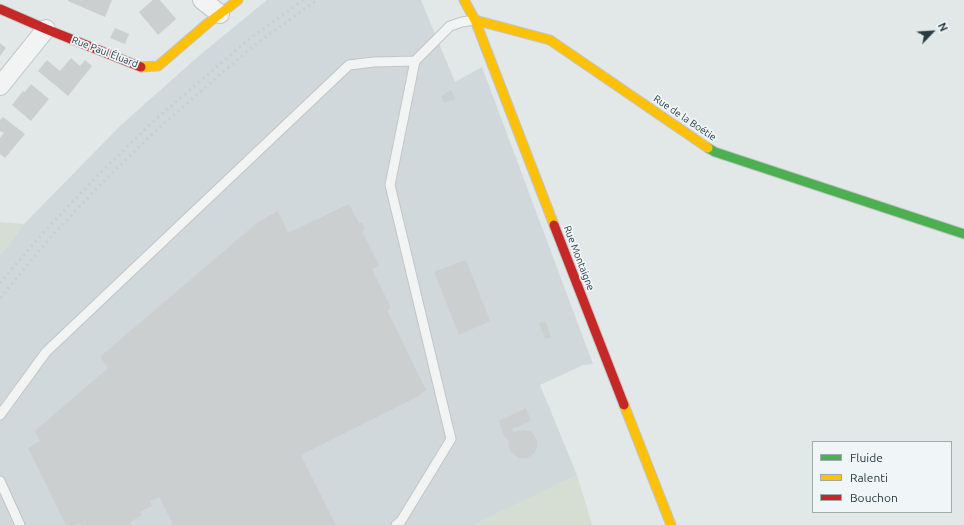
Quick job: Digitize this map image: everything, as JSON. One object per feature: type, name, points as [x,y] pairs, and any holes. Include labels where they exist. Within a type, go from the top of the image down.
[{"type":"street","points":[[202,0],[220,14]]},
{"type":"street","name":"Rue Paul Éluard","points":[[0,9],[139,67],[158,66],[238,0]]},
{"type":"street","name":"Rue Montaigne","points":[[464,0],[475,20],[671,525]]},
{"type":"street","name":"Rue de la Boétie","points":[[475,20],[550,40],[715,152],[964,234]]},
{"type":"street","points":[[0,86],[46,29]]},
{"type":"lane","points":[[396,525],[401,521],[452,439],[390,185],[415,61],[450,26],[475,20]]},
{"type":"lane","points":[[0,415],[46,352],[349,66],[374,62],[415,61]]},
{"type":"lane","points":[[0,481],[20,525]]},
{"type":"shaded area","points":[[267,0],[421,0],[455,82],[482,67],[593,364],[583,365],[540,385],[577,475],[474,525],[0,525],[0,255],[24,224],[120,126],[201,54]]},
{"type":"shaded area","points":[[0,222],[24,224],[0,255]]},
{"type":"shaded area","points":[[577,475],[592,525],[474,525]]},
{"type":"building","points":[[68,0],[112,0],[105,17]]},
{"type":"building","points":[[153,0],[160,0],[176,19],[158,35],[139,12]]},
{"type":"building","points":[[115,28],[129,34],[125,44],[110,38]]},
{"type":"building","points":[[0,43],[6,48],[0,56]]},
{"type":"building","points":[[71,58],[80,66],[85,60],[92,66],[68,96],[38,71],[47,60],[60,71]]},
{"type":"building","points":[[31,84],[49,99],[31,121],[12,105],[23,91],[25,92]]},
{"type":"building","points":[[451,90],[455,99],[444,103],[441,96]]},
{"type":"building","points":[[3,117],[25,134],[5,158],[0,154],[0,138],[4,133],[0,131],[0,120]]},
{"type":"building","points":[[349,204],[359,223],[362,222],[365,229],[362,231],[379,265],[372,269],[391,308],[387,310],[426,390],[420,394],[421,395],[301,455],[336,525],[173,525],[159,497],[150,501],[152,506],[140,512],[142,515],[130,522],[132,525],[81,525],[80,523],[66,525],[28,448],[40,441],[35,431],[108,368],[100,357],[258,222],[278,211],[288,233]]},
{"type":"building","points":[[466,260],[490,321],[459,335],[434,272]]},
{"type":"building","points":[[545,321],[551,337],[545,339],[539,323]]},
{"type":"building","points":[[526,408],[531,421],[512,429],[514,433],[519,430],[530,431],[537,441],[537,447],[531,456],[519,458],[510,450],[508,444],[509,441],[503,434],[499,421]]},
{"type":"railway","points":[[0,283],[42,234],[98,175],[156,119],[248,40],[303,0]]},
{"type":"railway","points":[[0,298],[49,239],[104,181],[161,126],[253,46],[317,0]]},
{"type":"traffic: fast","points":[[708,148],[715,152],[964,234]]},
{"type":"traffic: slow","points":[[141,67],[158,66],[208,23],[238,0]]},
{"type":"traffic: slow","points":[[464,0],[475,20],[554,225]]},
{"type":"traffic: slow","points":[[475,20],[550,40],[708,148]]},
{"type":"traffic: slow","points":[[624,405],[671,525]]},
{"type":"traffic: jam","points":[[0,9],[141,67]]},
{"type":"traffic: jam","points":[[554,225],[624,405]]}]
